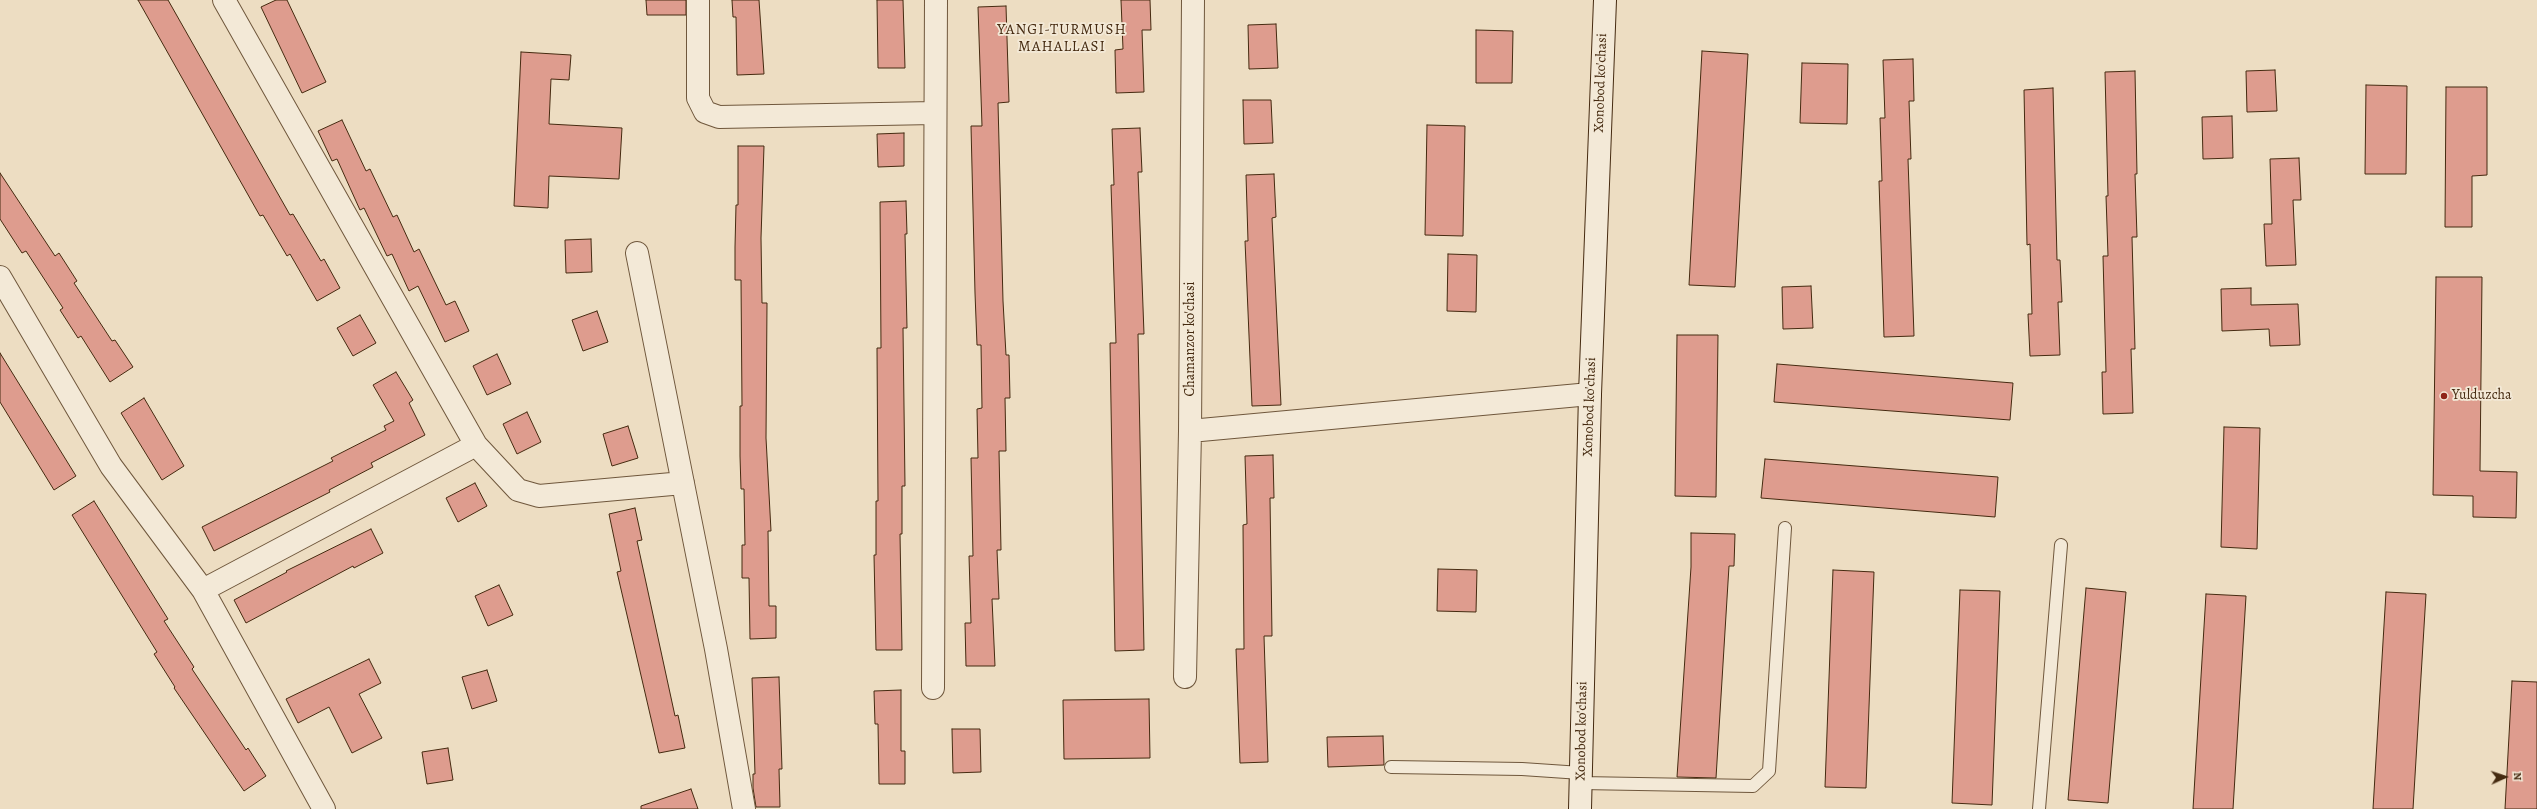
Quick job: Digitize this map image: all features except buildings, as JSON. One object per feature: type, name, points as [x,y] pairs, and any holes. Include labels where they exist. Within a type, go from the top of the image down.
[{"type":"street","points":[[224,0],[476,446],[518,490],[539,496],[683,483]]},
{"type":"street","points":[[698,0],[698,98],[705,112],[719,117],[934,113]]},
{"type":"street","points":[[933,688],[934,113],[936,0]]},
{"type":"street","name":"Chamanzor ko'chasi","points":[[1185,677],[1190,431],[1193,0]]},
{"type":"street","name":"Xonobod ko'chasi","points":[[1580,809],[1590,394],[1603,2]]},
{"type":"street","points":[[638,253],[716,649],[744,809]]},
{"type":"street","points":[[0,277],[112,466],[203,590],[324,809]]},
{"type":"street","points":[[1190,431],[1590,394]]},
{"type":"street","points":[[203,590],[476,446]]},
{"type":"lane","points":[[1391,767],[1522,769],[1581,778],[1753,786],[1769,771],[1785,528]]},
{"type":"lane","points":[[2039,809],[2061,545]]},
{"type":"place","name":"Yulduzcha","points":[[2444,396]]},
{"type":"district","name":"YANGI-TURMUSH MAHALLASI","points":[[1062,38]]}]
